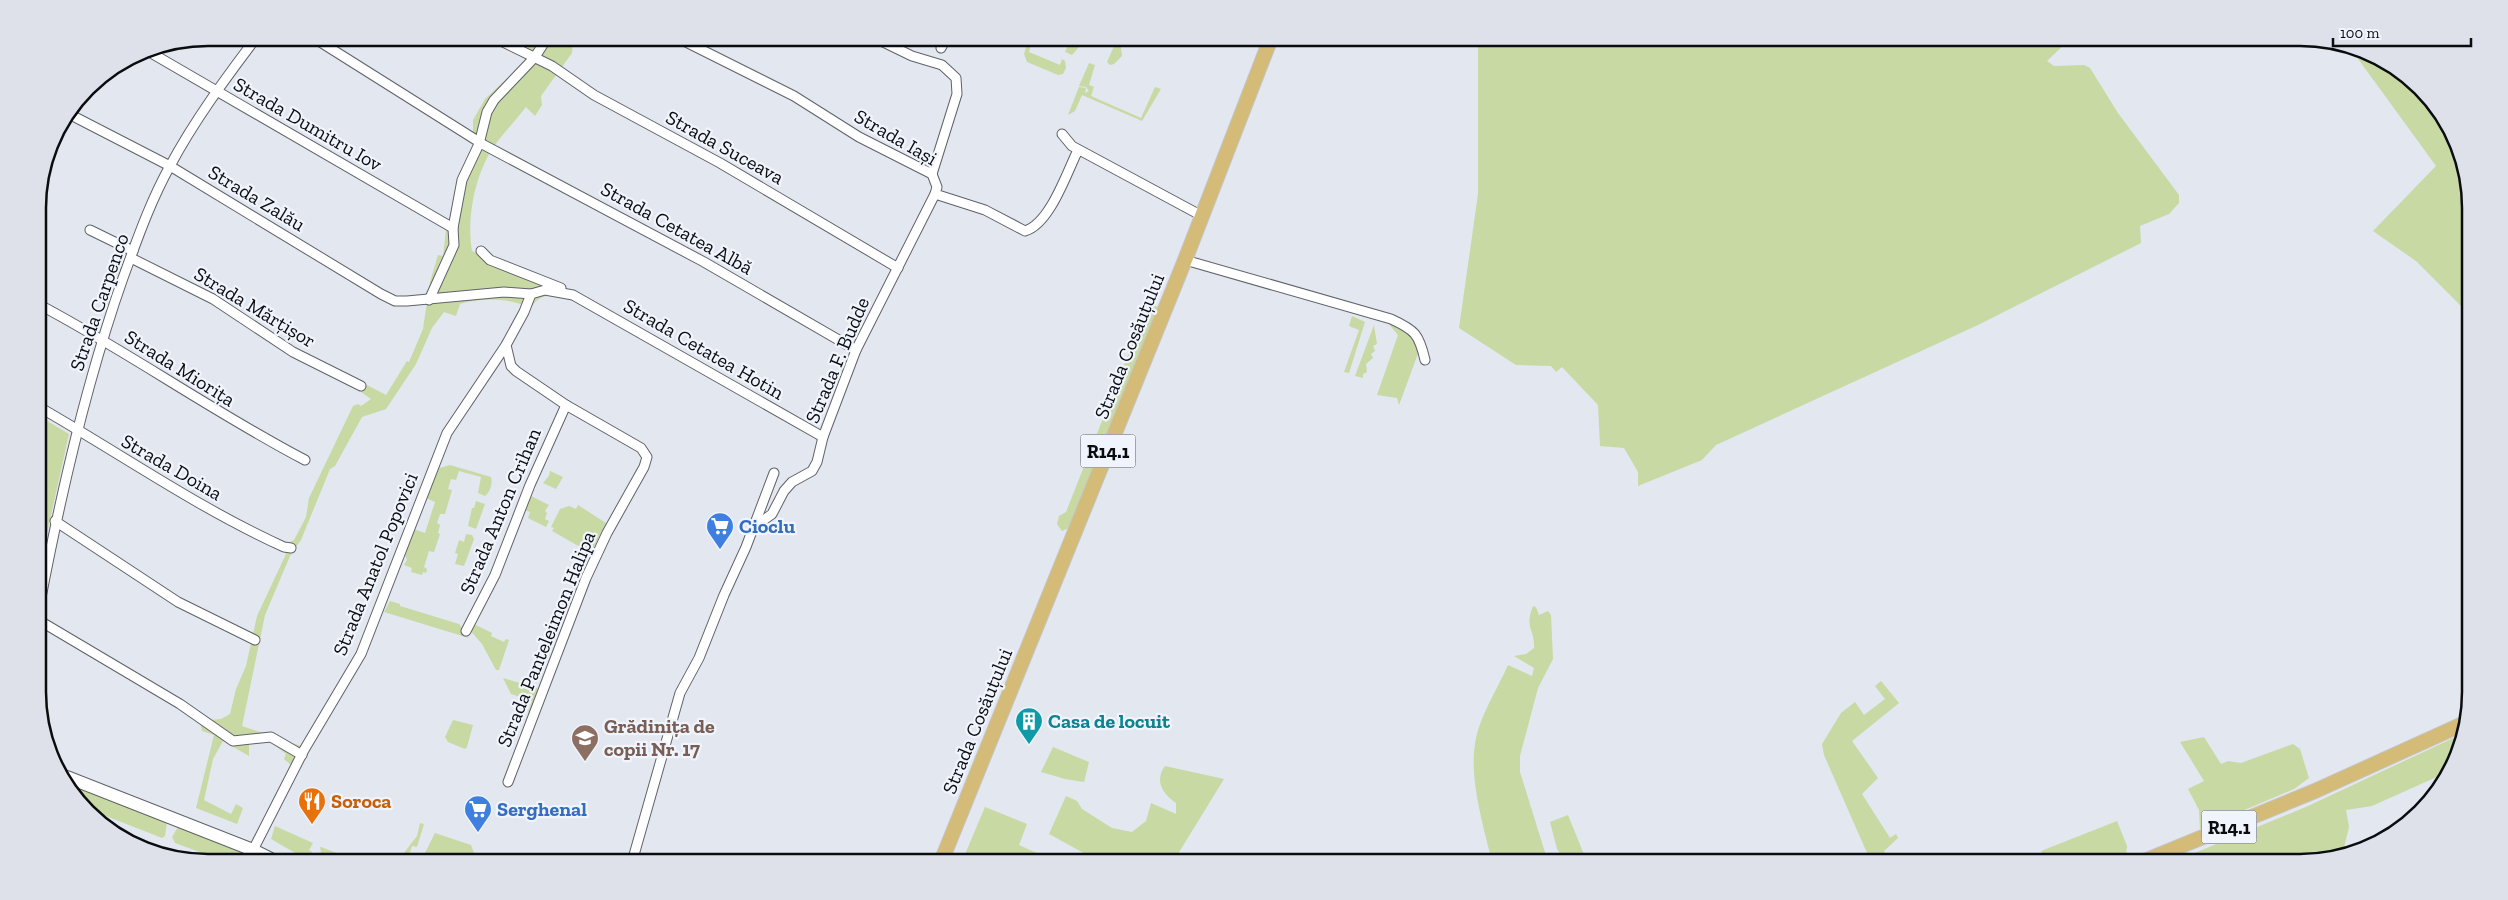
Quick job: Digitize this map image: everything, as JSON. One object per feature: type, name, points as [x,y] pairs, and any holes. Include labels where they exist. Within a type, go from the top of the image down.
[{"type":"main road","name":"Strada Cosăuțului","points":[[944,854],[1185,260],[1268,46]]},
{"type":"main road","name":"R14.1","points":[[2164,853],[2315,791],[2458,726]]},
{"type":"main road","points":[[72,780],[261,854]]},
{"type":"street","name":"Strada Carpenco","points":[[46,569],[55,521],[101,340],[132,255],[170,166],[217,91],[250,46]]},
{"type":"street","name":"Strada Cetatea Albă","points":[[327,46],[491,148],[704,262],[856,350]]},
{"type":"street","name":"Strada Suceava","points":[[512,46],[566,74],[594,95],[720,163],[898,268]]},
{"type":"street","points":[[429,300],[454,245],[453,228],[462,180],[480,140],[484,118],[494,100],[536,57],[542,46]]},
{"type":"street","name":"Strada Iași","points":[[694,46],[794,96],[859,137],[932,174],[937,187],[935,194],[985,210],[1025,231],[1033,229],[1044,220],[1078,150]]},
{"type":"street","points":[[891,46],[912,56],[942,65],[956,78],[957,94],[932,174]]},
{"type":"street","name":"Strada Dumitru Iov","points":[[155,55],[453,228]]},
{"type":"street","name":"Strada Zalău","points":[[74,117],[170,166],[381,294],[395,300],[429,300]]},
{"type":"street","points":[[1062,134],[1078,150],[1202,216]]},
{"type":"street","name":"Strada F. Budde","points":[[756,520],[765,519],[772,514],[784,491],[792,482],[812,471],[856,350],[935,194]]},
{"type":"street","name":"Strada Mărțișor","points":[[90,230],[205,295],[293,352],[361,386]]},
{"type":"street","name":"Strada Cetatea Hotin","points":[[481,250],[483,255],[490,260],[558,286],[567,293],[824,437]]},
{"type":"street","points":[[1185,260],[1391,319],[1412,329],[1421,342],[1424,360]]},
{"type":"street","name":"Strada Cetatea Hotin","points":[[429,300],[481,294],[531,294],[545,290],[567,293]]},
{"type":"street","name":"Strada Anatol Popovici","points":[[253,850],[302,755],[361,654],[447,433],[495,364],[524,312],[531,294]]},
{"type":"street","name":"Strada Miorița","points":[[47,309],[101,340],[214,410],[304,460]]},
{"type":"street","points":[[506,345],[512,368]]},
{"type":"street","points":[[495,364],[512,368],[566,405]]},
{"type":"street","name":"Strada Panteleimon Halipa","points":[[508,782],[586,578],[607,533],[644,467],[647,457],[641,448],[566,405]]},
{"type":"street","name":"Strada Anton Crihan","points":[[466,631],[495,575],[534,477],[566,405]]},
{"type":"street","name":"Strada Doina","points":[[47,412],[231,521],[276,544],[292,548]]},
{"type":"street","points":[[634,854],[680,693],[699,658],[774,473]]},
{"type":"street","points":[[55,521],[178,602],[255,640]]},
{"type":"street","points":[[46,625],[180,704],[234,741],[271,737],[302,755]]},
{"type":"street","points":[[249,854],[253,850]]},
{"type":"green space","points":[[528,46],[572,46],[572,53],[541,96],[542,105],[535,116],[526,107],[499,139],[481,170],[472,204],[470,228],[472,251],[561,283],[555,295],[541,298],[531,308],[505,300],[478,300],[460,304],[456,316],[444,312],[432,328],[416,364],[386,409],[362,417],[335,466],[330,469],[301,540],[290,556],[265,615],[242,726],[301,746],[291,765],[284,759],[286,754],[269,741],[249,744],[249,756],[223,741],[213,759],[204,800],[231,814],[236,804],[243,808],[237,824],[196,808],[214,735],[202,731],[200,721],[221,719],[230,714],[236,689],[246,666],[257,616],[286,554],[283,548],[294,540],[306,517],[309,498],[353,406],[358,404],[361,406],[371,399],[361,392],[367,385],[386,395],[407,361],[409,362],[423,329],[430,282],[438,255],[443,256],[446,230],[452,212],[459,176],[473,145],[473,120],[485,99],[526,61]]},
{"type":"green space","points":[[1026,46],[1031,46],[1029,52],[1060,65],[1062,59],[1065,61],[1066,68],[1063,74],[1058,75],[1027,62],[1024,54]]},
{"type":"green space","points":[[1068,46],[1079,46],[1072,55],[1065,52]]},
{"type":"green space","points":[[1114,46],[1121,46],[1122,56],[1114,64],[1110,65],[1107,62]]},
{"type":"green space","points":[[1478,46],[2063,46],[2047,61],[2054,66],[2084,65],[2090,68],[2118,113],[2179,195],[2179,203],[2169,214],[2140,226],[2141,243],[1978,325],[1716,445],[1702,460],[1638,486],[1638,472],[1624,448],[1600,446],[1598,405],[1562,367],[1556,372],[1551,366],[1516,365],[1459,328],[1478,194]]},
{"type":"green space","points":[[2357,57],[2390,73],[2407,86],[2428,109],[2440,127],[2449,146],[2456,166],[2462,208],[2462,307],[2416,261],[2373,231],[2436,166]]},
{"type":"green space","points":[[1089,63],[1095,65],[1089,85],[1094,87],[1091,96],[1141,118],[1155,87],[1161,89],[1142,121],[1082,95],[1075,111],[1068,115],[1079,87],[1086,88],[1085,93],[1089,91],[1086,87],[1079,86]]},
{"type":"green space","points":[[1146,299],[1155,304],[1158,309],[1069,528],[1062,531],[1057,524],[1059,516],[1066,512],[1147,307]]},
{"type":"green space","points":[[1352,316],[1365,322],[1349,373],[1344,372],[1359,330],[1349,326]]},
{"type":"green space","points":[[1388,323],[1411,332],[1419,351],[1399,405],[1397,398],[1377,395],[1398,335]]},
{"type":"green space","points":[[1374,325],[1377,344],[1373,346],[1375,351],[1371,354],[1373,358],[1366,364],[1367,372],[1363,374],[1363,378],[1355,376]]},
{"type":"green space","points":[[47,421],[69,434],[46,536]]},
{"type":"green space","points":[[450,465],[491,477],[491,487],[485,496],[478,493],[481,477],[459,471],[456,480],[451,479],[448,489],[452,490],[445,514],[440,514],[437,523],[440,525],[438,533],[440,534],[434,552],[429,551],[424,567],[427,569],[426,573],[423,572],[422,575],[411,572],[412,568],[404,565],[407,560],[405,555],[413,529],[425,533],[435,502],[426,498],[439,468]]},
{"type":"green space","points":[[550,471],[563,477],[556,489],[543,483],[549,476]]},
{"type":"green space","points":[[529,495],[549,505],[545,511],[547,513],[545,519],[549,521],[546,527],[528,518],[530,512],[524,510]]},
{"type":"green space","points":[[476,501],[485,504],[476,529],[468,526],[472,508],[474,508]]},
{"type":"green space","points":[[578,505],[606,523],[591,553],[552,531],[554,528],[551,527],[560,509],[569,506],[576,509]]},
{"type":"green space","points":[[466,534],[472,535],[474,539],[464,566],[455,564],[458,554],[455,553],[459,540],[464,542]]},
{"type":"green space","points":[[390,601],[400,604],[400,606],[459,624],[469,638],[384,612]]},
{"type":"green space","points":[[1533,606],[1536,607],[1539,615],[1548,611],[1551,615],[1553,659],[1538,688],[1520,756],[1520,772],[1545,853],[1490,853],[1476,788],[1474,772],[1475,744],[1484,714],[1508,665],[1532,676],[1534,668],[1514,656],[1526,654],[1534,648],[1530,614]]},
{"type":"green space","points":[[474,624],[492,633],[491,636],[504,642],[506,639],[509,640],[499,670],[496,670],[482,644],[469,629]]},
{"type":"green space","points":[[503,678],[537,688],[539,694],[530,715],[528,712],[532,701],[511,694]]},
{"type":"green space","points":[[1881,681],[1899,703],[1852,741],[1878,778],[1862,794],[1890,838],[1896,834],[1898,838],[1884,851],[1885,853],[1867,853],[1824,755],[1822,744],[1841,713],[1855,702],[1864,715],[1885,699],[1875,686]]},
{"type":"green space","points":[[453,720],[473,725],[465,749],[448,742],[445,737]]},
{"type":"green space","points":[[2204,737],[2221,764],[2228,761],[2241,763],[2293,744],[2300,749],[2309,778],[2294,789],[2200,829],[2199,810],[2188,789],[2204,781],[2180,742]]},
{"type":"green space","points":[[2455,737],[2438,776],[2372,806],[2346,810],[2349,827],[2344,847],[2332,851],[2311,853],[2195,853],[2308,806]]},
{"type":"green space","points":[[1053,747],[1089,762],[1084,782],[1041,772]]},
{"type":"green space","points":[[1165,766],[1224,779],[1178,854],[1085,854],[1049,834],[1066,796],[1077,801],[1082,809],[1112,828],[1132,832],[1146,821],[1151,803],[1176,814],[1176,803],[1167,796],[1160,782]]},
{"type":"green space","points":[[78,789],[167,822],[165,836],[162,838],[101,814]]},
{"type":"green space","points":[[985,807],[1027,824],[1019,845],[1038,854],[965,854]]},
{"type":"green space","points":[[1568,815],[1584,853],[1560,853],[1550,822]]},
{"type":"green space","points":[[2117,821],[2127,846],[2126,853],[2042,853],[2041,851]]},
{"type":"green space","points":[[420,823],[424,824],[417,847],[412,846],[410,854],[403,854],[417,836]]},
{"type":"green space","points":[[275,826],[313,843],[309,850],[312,852],[311,854],[297,854],[271,839]]},
{"type":"green space","points":[[178,827],[244,853],[204,854],[175,843],[172,837]]},
{"type":"green space","points":[[435,833],[471,845],[474,854],[425,854]]},
{"type":"green space","points":[[320,847],[339,854],[316,854],[321,852]]},
{"type":"place","name":"Cioclu","points":[[720,550]]},
{"type":"place","name":"Casa de locuit","points":[[1029,745]]},
{"type":"place","name":"Grădinița de copii Nr. 17","points":[[585,762]]},
{"type":"place","name":"Soroca","points":[[312,825]]},
{"type":"place","name":"Serghenal","points":[[478,833]]}]
